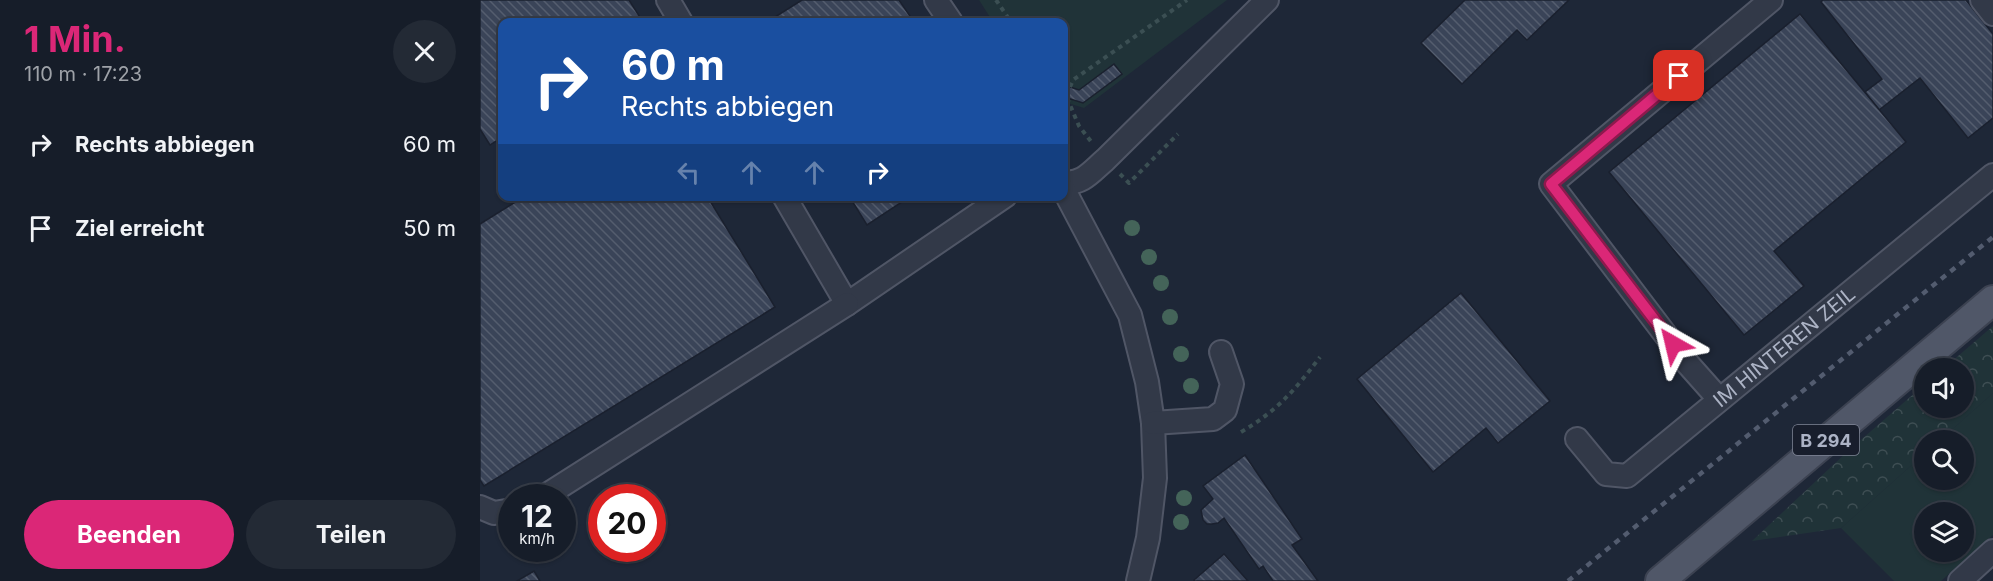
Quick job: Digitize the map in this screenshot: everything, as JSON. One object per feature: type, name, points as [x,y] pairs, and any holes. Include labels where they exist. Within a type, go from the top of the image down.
[{"type":"main road","name":"B 294","points":[[1660,581],[1993,300]]},
{"type":"street","points":[[668,0],[679,18]]},
{"type":"street","points":[[936,0],[948,18]]},
{"type":"street","points":[[1068,183],[1073,184],[1085,177],[1106,160],[1267,0]]},
{"type":"street","points":[[1719,399],[1687,363],[1551,184],[1771,0]]},
{"type":"street","points":[[1982,0],[1993,14]]},
{"type":"street","name":"IM HINTEREN ZEIL","points":[[1576,439],[1605,474],[1626,476],[1993,175]]},
{"type":"street","points":[[1068,198],[1130,315],[1147,382],[1153,423],[1155,478],[1148,538],[1138,581]]},
{"type":"street","points":[[787,201],[847,304]]},
{"type":"street","points":[[564,484],[847,304],[998,201]]},
{"type":"street","points":[[1153,423],[1213,419],[1225,410],[1232,384],[1221,352]]},
{"type":"street","points":[[480,507],[498,512]]},
{"type":"street","points":[[1960,581],[1993,551]]},
{"type":"path","points":[[996,0],[1008,18]]},
{"type":"path","points":[[1070,87],[1072,80],[1187,0]]},
{"type":"path","points":[[1068,80],[1072,80]]},
{"type":"path","points":[[1129,183],[1178,134]]},
{"type":"path","points":[[1241,432],[1264,419],[1292,394],[1320,357]]},
{"type":"green space","points":[[979,0],[1227,0],[1084,108],[1068,103],[1068,18],[990,18]]},
{"type":"green space","points":[[1993,326],[1993,393],[1974,410],[1974,358],[1956,358]]},
{"type":"green space","points":[[1993,393],[1993,535],[1974,552],[1974,502],[1914,502],[1914,562],[1962,562],[1941,581],[1894,581],[1841,528],[1914,463],[1914,490],[1974,490],[1974,430],[1951,430],[1965,418],[1974,418],[1974,410]]},
{"type":"green space","points":[[1914,394],[1914,418],[1965,418],[1951,430],[1914,430],[1914,463],[1841,528],[1752,541],[1848,451]]},
{"type":"building","points":[[480,0],[629,0],[640,18],[498,18],[498,140],[490,145],[480,129]]},
{"type":"building","points":[[802,0],[899,0],[911,18],[773,18]]},
{"type":"building","points":[[1465,0],[1569,0],[1527,40],[1517,30],[1462,84],[1421,43]]},
{"type":"building","points":[[1823,0],[1966,0],[1993,34],[1993,118],[1968,138],[1920,78],[1879,110],[1865,92],[1882,79],[1821,2]]},
{"type":"building","points":[[1800,14],[1906,142],[1774,251],[1804,286],[1744,335],[1609,172]]},
{"type":"building","points":[[1114,64],[1122,74],[1083,103],[1068,98],[1068,86],[1079,90]]},
{"type":"building","points":[[517,201],[710,201],[775,307],[484,486],[480,480],[480,224]]},
{"type":"building","points":[[852,201],[903,201],[867,225]]},
{"type":"building","points":[[1461,293],[1550,401],[1498,443],[1486,428],[1433,472],[1357,379]]},
{"type":"building","points":[[1245,455],[1302,539],[1292,545],[1318,581],[1273,581],[1263,566],[1259,569],[1224,518],[1212,524],[1207,524],[1203,520],[1201,510],[1213,499],[1203,486]]},
{"type":"building","points":[[1224,554],[1248,581],[1194,581],[1194,580]]},
{"type":"building","points":[[534,571],[540,581],[517,581]]},
{"type":"railway","points":[[1568,581],[1993,237]]},
{"type":"route","points":[[1673,344],[1551,184],[1679,76]]}]
